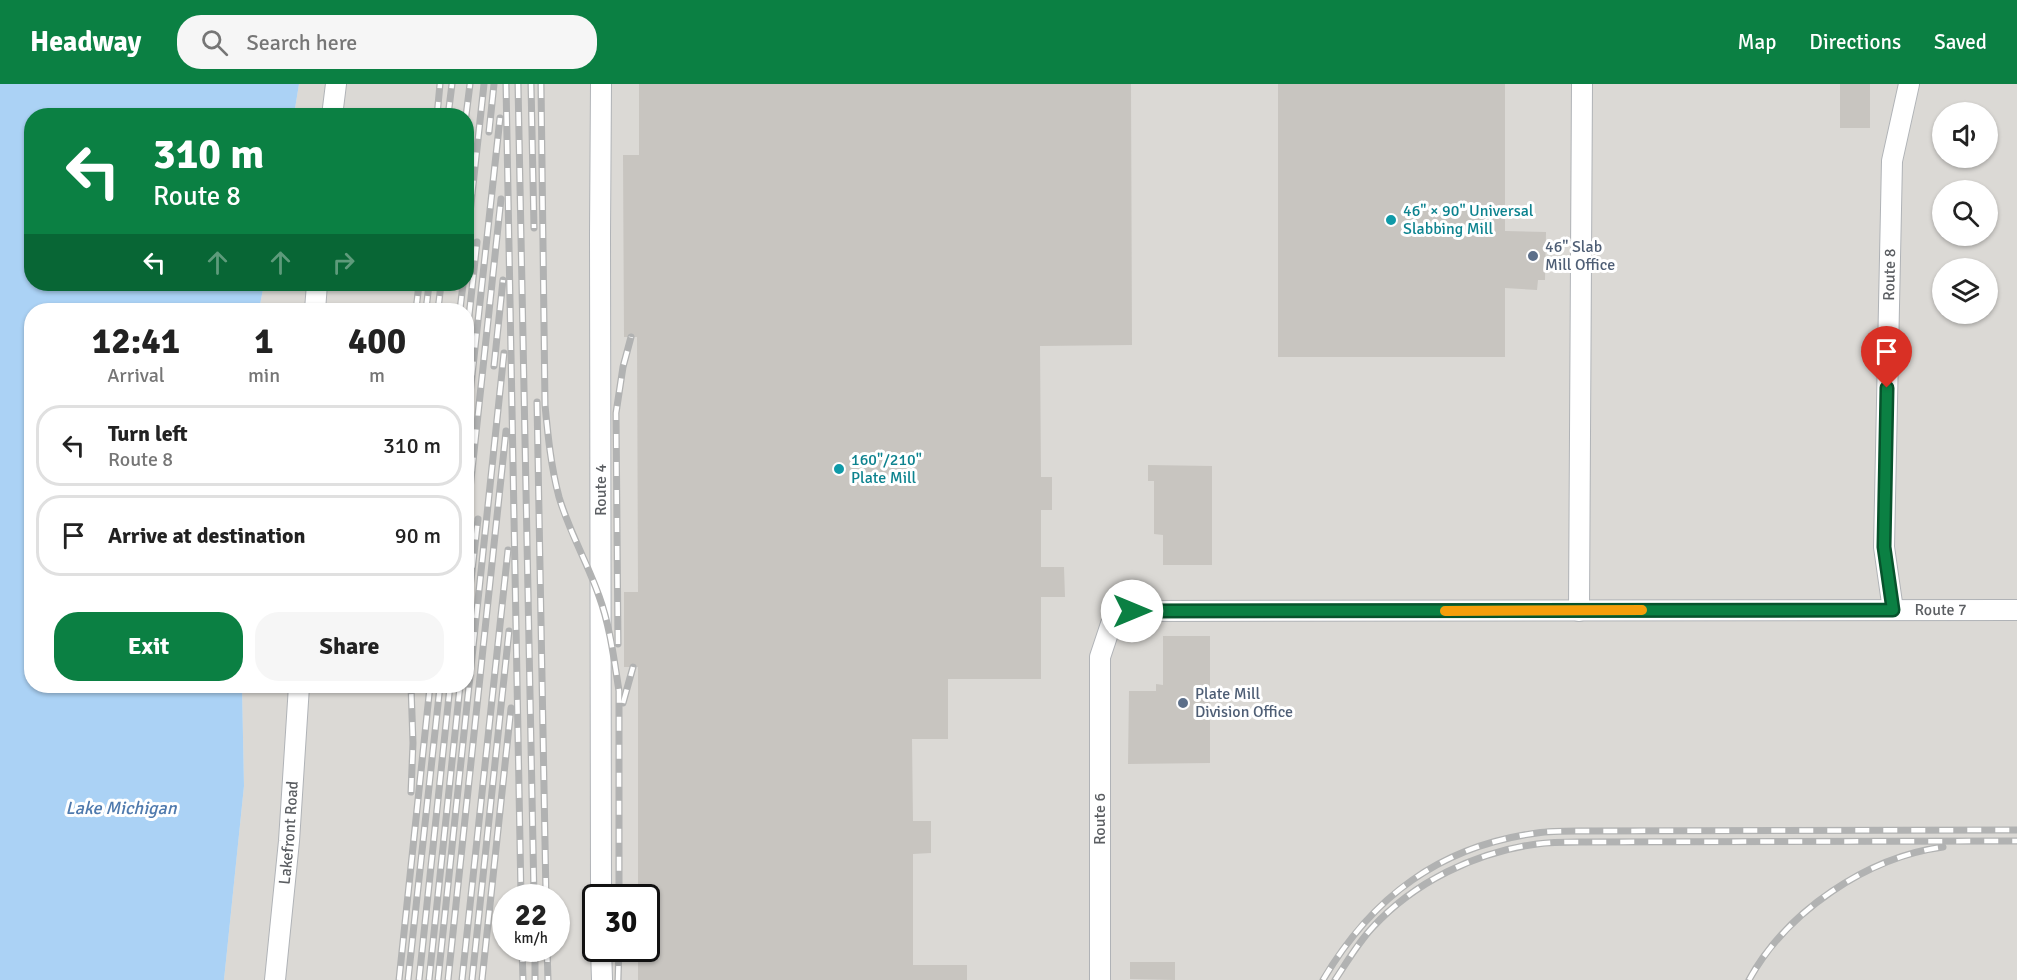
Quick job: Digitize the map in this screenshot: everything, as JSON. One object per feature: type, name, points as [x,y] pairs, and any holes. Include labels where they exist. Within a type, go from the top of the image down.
[{"type":"street","points":[[333,108],[336,84]]},
{"type":"street","name":"Route 4","points":[[601,884],[600,236],[602,84]]},
{"type":"street","points":[[1579,610],[1582,84]]},
{"type":"street","name":"Route 8","points":[[1893,610],[1884,547],[1892,161],[1909,84]]},
{"type":"street","name":"Route 7","points":[[1100,657],[1111,624],[1132,611],[2017,610]]},
{"type":"street","name":"Route 6","points":[[1100,657],[1100,980]]},
{"type":"street","name":"Lakefront Road","points":[[275,980],[287,864],[298,693]]},
{"type":"street","points":[[602,962],[602,980]]},
{"type":"shaded area","points":[[299,84],[2017,84],[2017,980],[224,980],[244,786],[242,693],[474,693],[474,303],[260,303],[263,291],[474,291],[474,108],[295,108]]},
{"type":"water","name":"Lake Michigan","points":[[0,84],[299,84],[295,108],[24,108],[24,291],[263,291],[260,303],[24,303],[24,693],[242,693],[244,786],[224,980],[0,980]]},
{"type":"building","name":"160\"/210\" Plate Mill","points":[[639,84],[1131,84],[1132,345],[1040,346],[1041,477],[1052,477],[1052,510],[1041,510],[1041,567],[1064,567],[1065,597],[1041,597],[1041,679],[948,679],[948,739],[912,739],[913,821],[931,821],[931,853],[913,854],[913,965],[967,965],[967,980],[638,980],[638,962],[660,962],[660,884],[638,884],[638,667],[624,667],[624,592],[638,592],[637,337],[624,337],[623,155],[639,155]]},
{"type":"building","name":"46\" × 90\" Universal Slabbing Mill","points":[[1278,84],[1505,84],[1505,231],[1546,232],[1545,280],[1538,280],[1537,290],[1505,288],[1505,357],[1278,357]]},
{"type":"building","points":[[1840,84],[1870,84],[1870,128],[1840,128]]},
{"type":"building","points":[[1148,465],[1212,466],[1212,565],[1163,565],[1163,535],[1154,534],[1154,481],[1148,481]]},
{"type":"building","name":"Plate Mill Division Office","points":[[1163,636],[1210,636],[1210,763],[1128,764],[1129,691],[1156,691],[1156,684],[1163,685]]},
{"type":"building","points":[[1130,962],[1175,962],[1175,980],[1130,979]]},
{"type":"railway","points":[[438,108],[440,84]]},
{"type":"railway","points":[[449,108],[452,84]]},
{"type":"railway","points":[[467,108],[470,84]]},
{"type":"railway","points":[[474,176],[484,84]]},
{"type":"railway","points":[[489,132],[494,84]]},
{"type":"railway","points":[[506,84],[521,884]]},
{"type":"railway","points":[[518,84],[534,884]]},
{"type":"railway","points":[[531,84],[534,228]]},
{"type":"railway","points":[[541,84],[545,405],[552,463],[559,497],[603,607],[619,691],[619,884]]},
{"type":"railway","points":[[474,357],[500,118]]},
{"type":"railway","points":[[474,452],[501,199]]},
{"type":"railway","points":[[474,270],[477,242]]},
{"type":"railway","points":[[494,366],[503,280]]},
{"type":"railway","points":[[417,303],[418,291]]},
{"type":"railway","points":[[427,303],[428,291]]},
{"type":"railway","points":[[439,303],[440,291]]},
{"type":"railway","points":[[461,303],[462,291]]},
{"type":"railway","points":[[470,303],[472,291]]},
{"type":"railway","points":[[618,644],[616,413],[623,367],[631,337]]},
{"type":"railway","points":[[474,638],[504,353]]},
{"type":"railway","points":[[537,402],[546,884]]},
{"type":"railway","points":[[448,980],[506,431]]},
{"type":"railway","points":[[474,554],[478,519]]},
{"type":"railway","points":[[462,980],[508,550]]},
{"type":"railway","points":[[472,980],[509,631]]},
{"type":"railway","points":[[623,703],[633,667]]},
{"type":"railway","points":[[411,693],[413,743],[411,792]]},
{"type":"railway","points":[[399,980],[429,693]]},
{"type":"railway","points":[[408,980],[439,693]]},
{"type":"railway","points":[[419,980],[449,693]]},
{"type":"railway","points":[[429,980],[459,693]]},
{"type":"railway","points":[[438,980],[468,693]]},
{"type":"railway","points":[[482,980],[511,708]]},
{"type":"railway","points":[[1323,980],[1342,950],[1363,924],[1387,900],[1412,880],[1440,863],[1502,840],[1562,831],[2017,830]]},
{"type":"railway","points":[[1335,980],[1367,934],[1407,897],[1447,872],[1491,854],[1514,848],[1542,843],[1568,842],[2017,841]]},
{"type":"railway","points":[[1749,980],[1765,955],[1784,932],[1831,892],[1886,862],[1943,847]]},
{"type":"railway","points":[[522,962],[523,980]]},
{"type":"railway","points":[[535,962],[535,980]]},
{"type":"railway","points":[[547,962],[548,980]]},
{"type":"railway","points":[[618,980],[619,962]]},
{"type":"slow traffic","points":[[1445,611],[1642,610]]},
{"type":"place","name":"46\" × 90\" Universal Slabbing Mill","points":[[1391,220]]},
{"type":"place","name":"46\" Slab Mill Office","points":[[1533,256]]},
{"type":"place","name":"160\"/210\" Plate Mill","points":[[839,469]]},
{"type":"place","name":"Plate Mill Division Office","points":[[1183,703]]},
{"type":"route","points":[[1132,611],[1893,610],[1884,547],[1887,388]]}]
